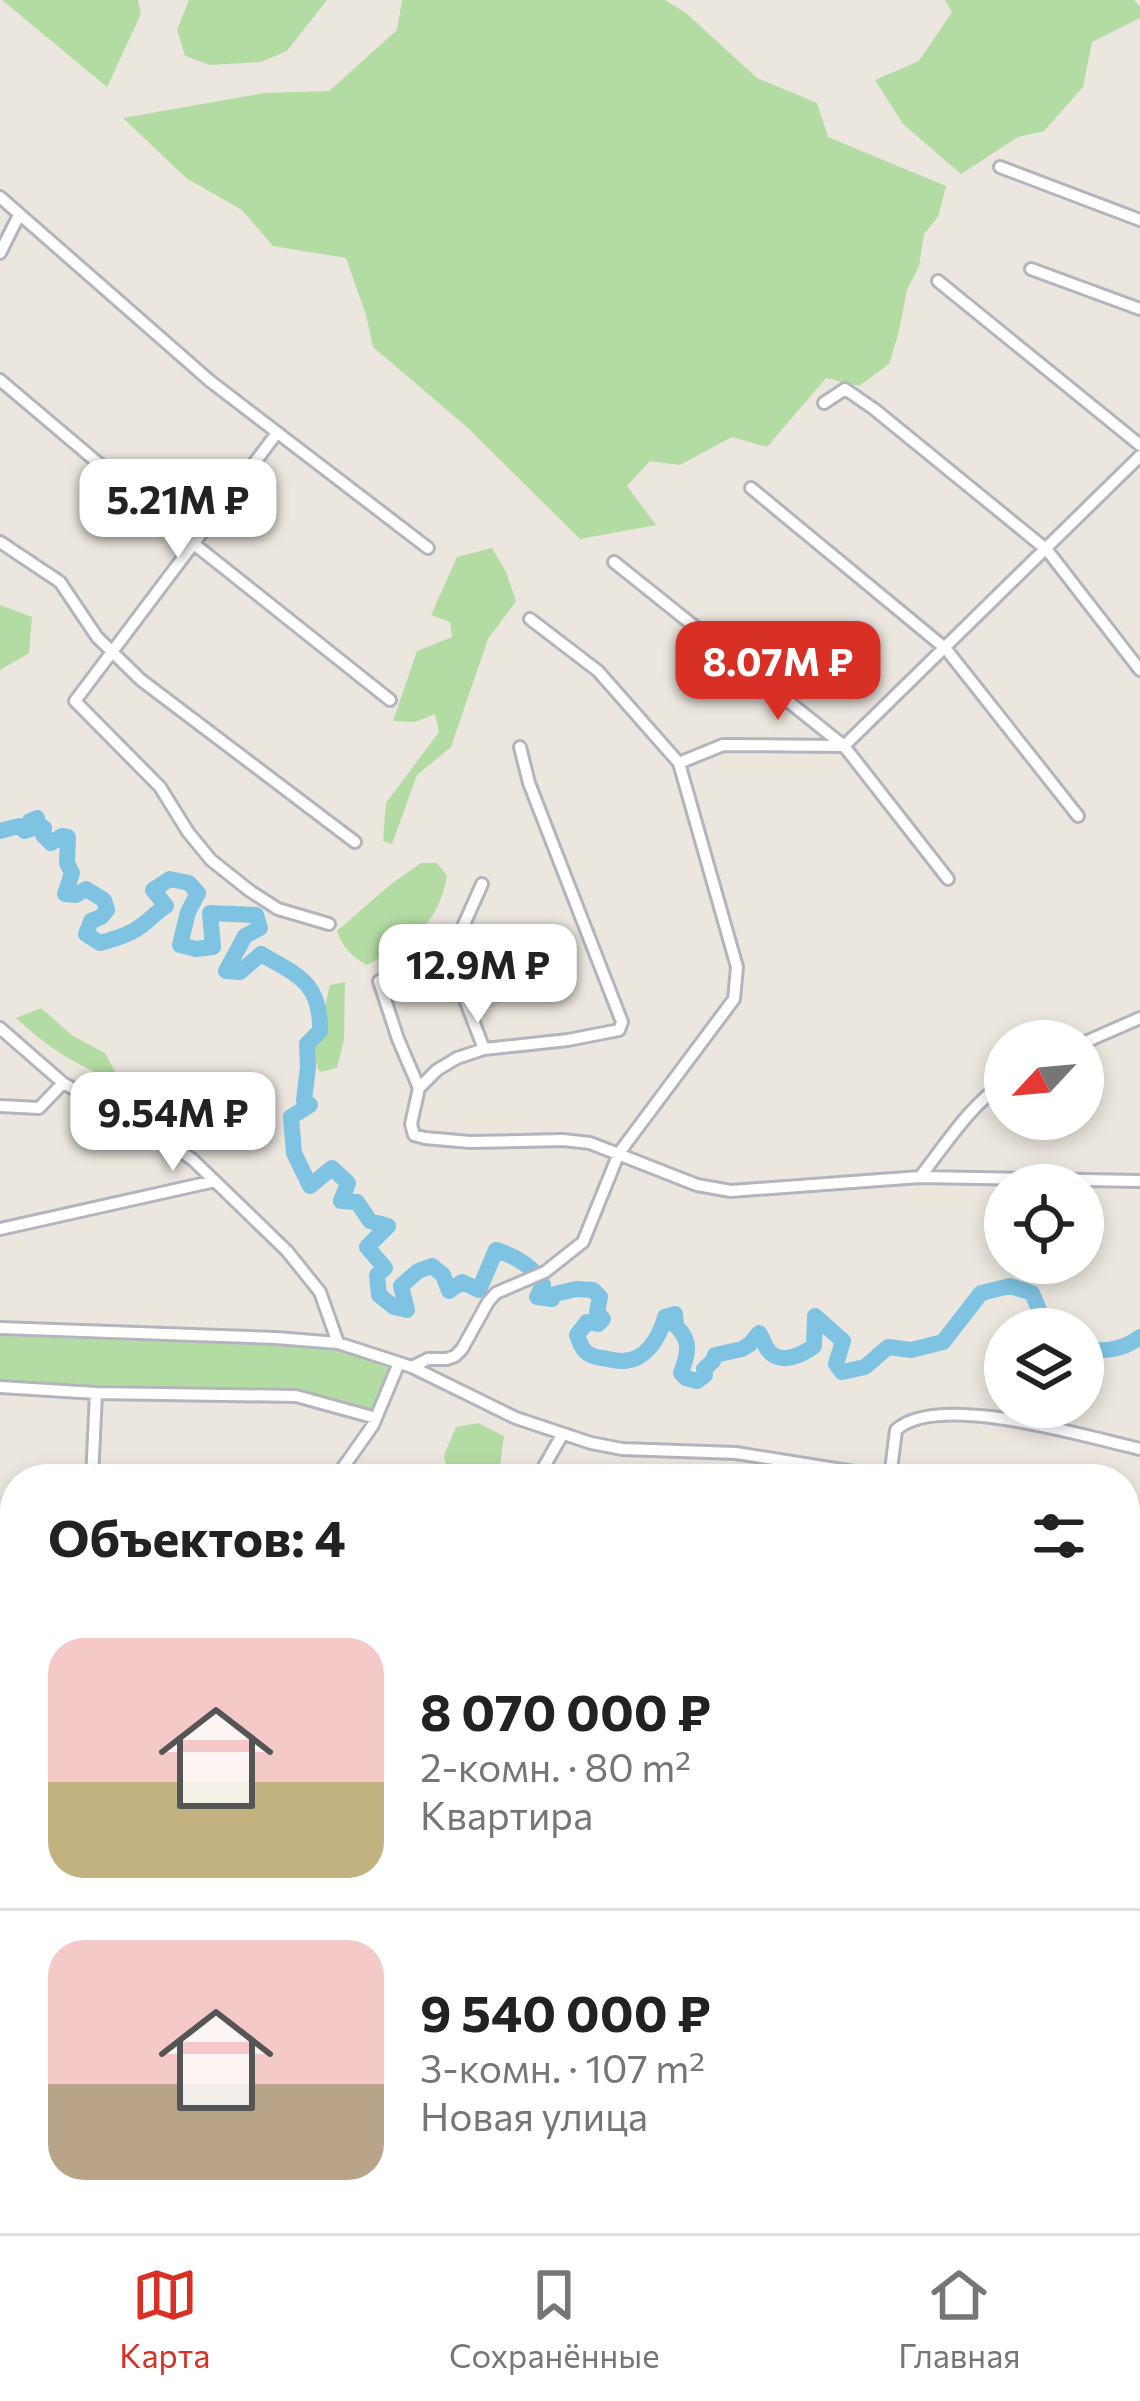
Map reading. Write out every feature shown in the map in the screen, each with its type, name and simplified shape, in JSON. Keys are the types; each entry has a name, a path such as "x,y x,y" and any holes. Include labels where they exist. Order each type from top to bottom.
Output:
{"street":[{"path":"1000,167 1140,220"},
{"path":"0,197 210,380 428,548"},
{"path":"0,254 19,214"},
{"path":"1031,269 1140,309"},
{"path":"938,281 1140,445"},
{"path":"0,380 194,544 390,700"},
{"path":"824,404 845,389 1047,550 1140,670"},
{"path":"277,433 75,700 160,787 211,860 278,908 329,924"},
{"path":"679,763 723,745 844,746 1140,456"},
{"path":"751,488 946,649 1078,816"},
{"path":"0,542 60,582 97,638 142,680 355,842"},
{"path":"614,562 844,746 948,879"},
{"path":"412,1367 428,1359 455,1356 496,1293 545,1272 583,1242 619,1153 734,999 736,967 679,763 598,671 530,619"},
{"path":"520,747 529,783 622,1022 620,1030 484,1049 457,1058 419,1088 413,1135 470,1142 590,1143 697,1185 731,1191 920,1177 1140,1180"},
{"path":"482,884 448,958 484,1049"},
{"path":"379,981 419,1088"},
{"path":"1104,1034 1140,1018"},
{"path":"0,1028 63,1083 193,1160 287,1251 320,1292 338,1343"},
{"path":"0,1106 39,1108 63,1083"},
{"path":"920,1177 984,1099"},
{"path":"0,1229 215,1181"},
{"path":"0,1328 338,1343 412,1367 562,1435 622,1449 736,1453 802,1464"},
{"path":"345,1464 376,1418 399,1363"},
{"path":"0,1388 296,1396 376,1418"},
{"path":"93,1464 96,1393"},
{"path":"889,1464 901,1425 958,1415 1022,1420 1140,1449"},
{"path":"546,1464 562,1435"}],"green space":[{"path":"2,0 138,0 141,14 107,87"},
{"path":"189,0 327,0 287,51 261,62 210,65 185,56 177,30"},
{"path":"402,0 665,0 686,13 757,78 817,103 828,137 946,186 938,217 924,234 889,364 859,386 826,378 767,447 732,437 680,465 650,461 627,486 656,525 580,539 469,429 373,347 346,258 273,246 242,210 186,178 123,118 264,93 329,91 397,30"},
{"path":"945,0 1134,0 1140,18 1092,42 1083,87 1044,131 1018,137 961,174 903,124 875,80 919,61 952,12"},
{"path":"492,548 516,601 488,639 451,747 417,775 392,844 383,841 386,803 439,732 435,714 415,722 393,721 417,651 452,637 450,622 431,615 457,557"},
{"path":"0,605 32,617 29,653 0,670"},
{"path":"421,863 437,863 447,876 437,908 409,940 367,965 348,951 337,931"},
{"path":"345,982 344,1040 337,1068 320,1072 313,1056 330,985"},
{"path":"41,1008 73,1036 105,1053 122,1084 65,1056 16,1018"},
{"path":"0,1336 309,1347 344,1352 391,1369 374,1412 368,1413 251,1390 0,1382"},
{"path":"478,1423 504,1436 500,1464 446,1464 444,1455 456,1427"}],"waterway":[{"path":"0,831 19,826 31,829 30,821 37,818 51,843 68,837 67,863 72,873 65,894 86,889 104,900 107,910 91,921 86,934 100,943 132,932 166,906 153,890 170,879 189,883 198,893 180,945 213,947 210,913 256,915 260,928 245,936 226,971 240,972 261,954 296,975 311,991 320,1031 307,1044 304,1100 310,1105 291,1117 294,1153 310,1186 332,1168 348,1183 341,1201 357,1202 370,1221 388,1226 367,1247 385,1268 377,1275 379,1295 394,1307 407,1310 401,1286 432,1266 443,1275 449,1291 462,1282 479,1290 496,1250 535,1272 543,1285 537,1297 552,1299 576,1289 593,1290 600,1297 597,1312 603,1319 598,1324 587,1322 577,1335 592,1356 621,1361 638,1357 655,1340 665,1317 675,1314 676,1326 687,1343 681,1373 697,1381 715,1355 742,1349 759,1333 773,1355 803,1353 814,1346 815,1316 843,1341 836,1364 842,1372 865,1367 888,1347 911,1350 943,1342 981,1293 1010,1286 1032,1293 1038,1308"},
{"path":"1104,1350 1140,1337"}]}
